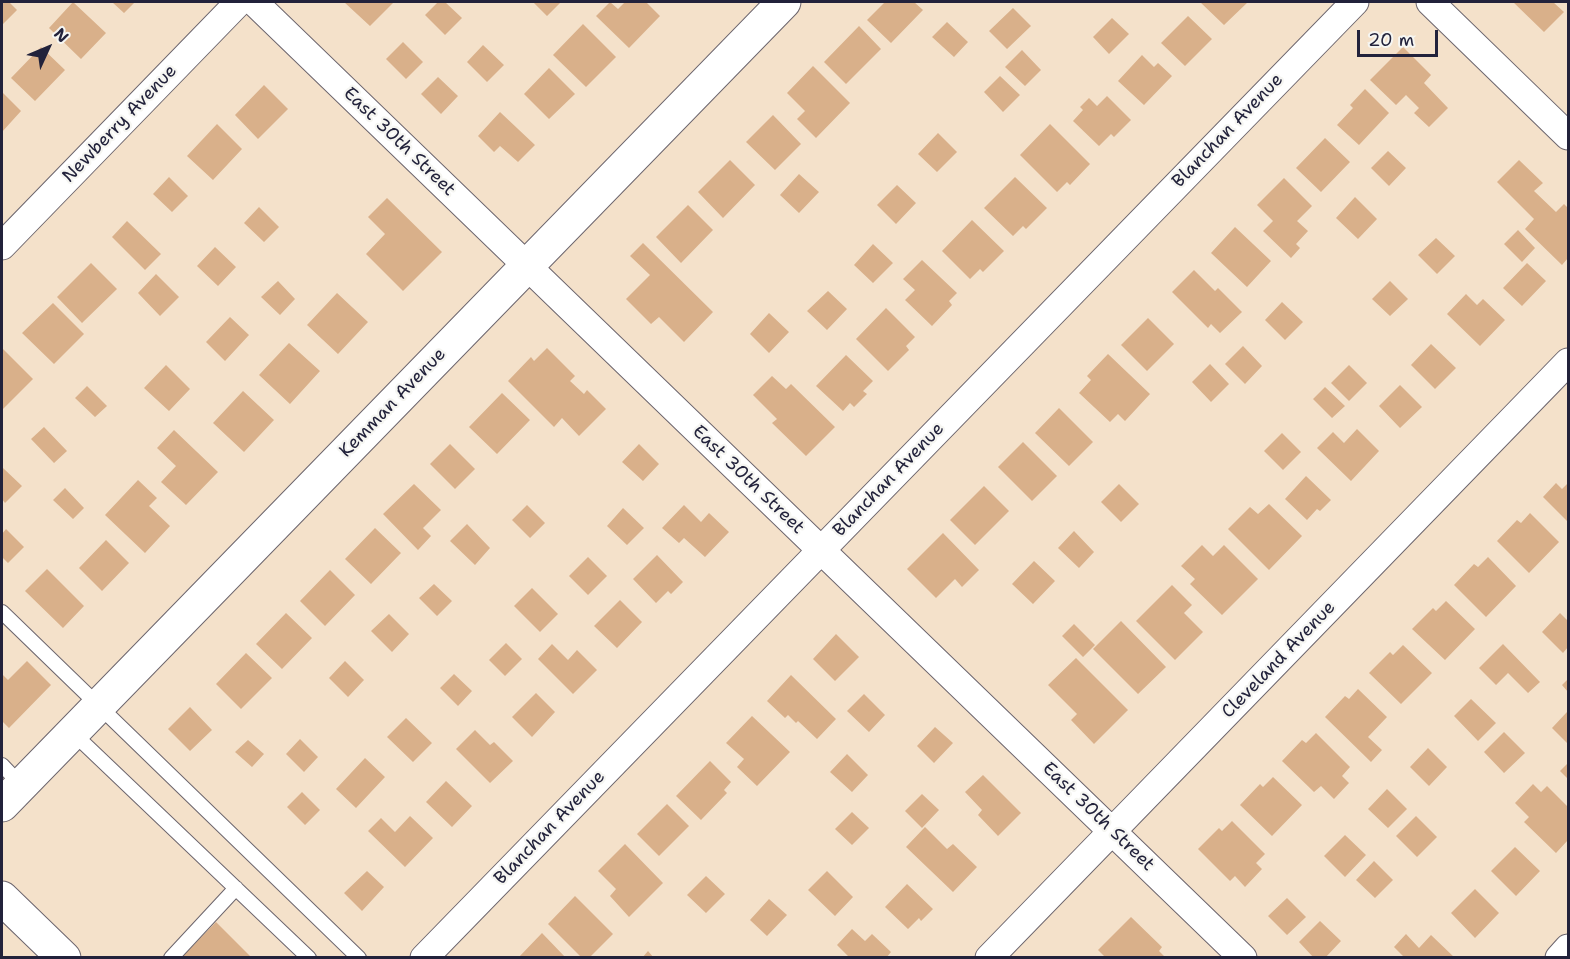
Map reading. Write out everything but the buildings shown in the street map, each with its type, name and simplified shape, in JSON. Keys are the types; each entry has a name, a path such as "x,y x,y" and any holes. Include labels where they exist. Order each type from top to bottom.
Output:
{"street":[{"name":"Newberry Avenue","path":"2,246 239,2"},
{"name":"East 30th Street","path":"254,2 1243,957"},
{"name":"Kemman Avenue","path":"8,785 72,732 98,706 784,2"},
{"name":"Blanchan Avenue","path":"424,957 1355,2"},
{"path":"1430,2 1569,136"},
{"name":"Cleveland Avenue","path":"989,957 1569,362"},
{"path":"2,898 64,957"},
{"path":"1559,957 1569,948"}],"lane":[{"path":"2,612 359,957"},
{"path":"72,732 309,957"},
{"path":"171,957 236,888"}]}
